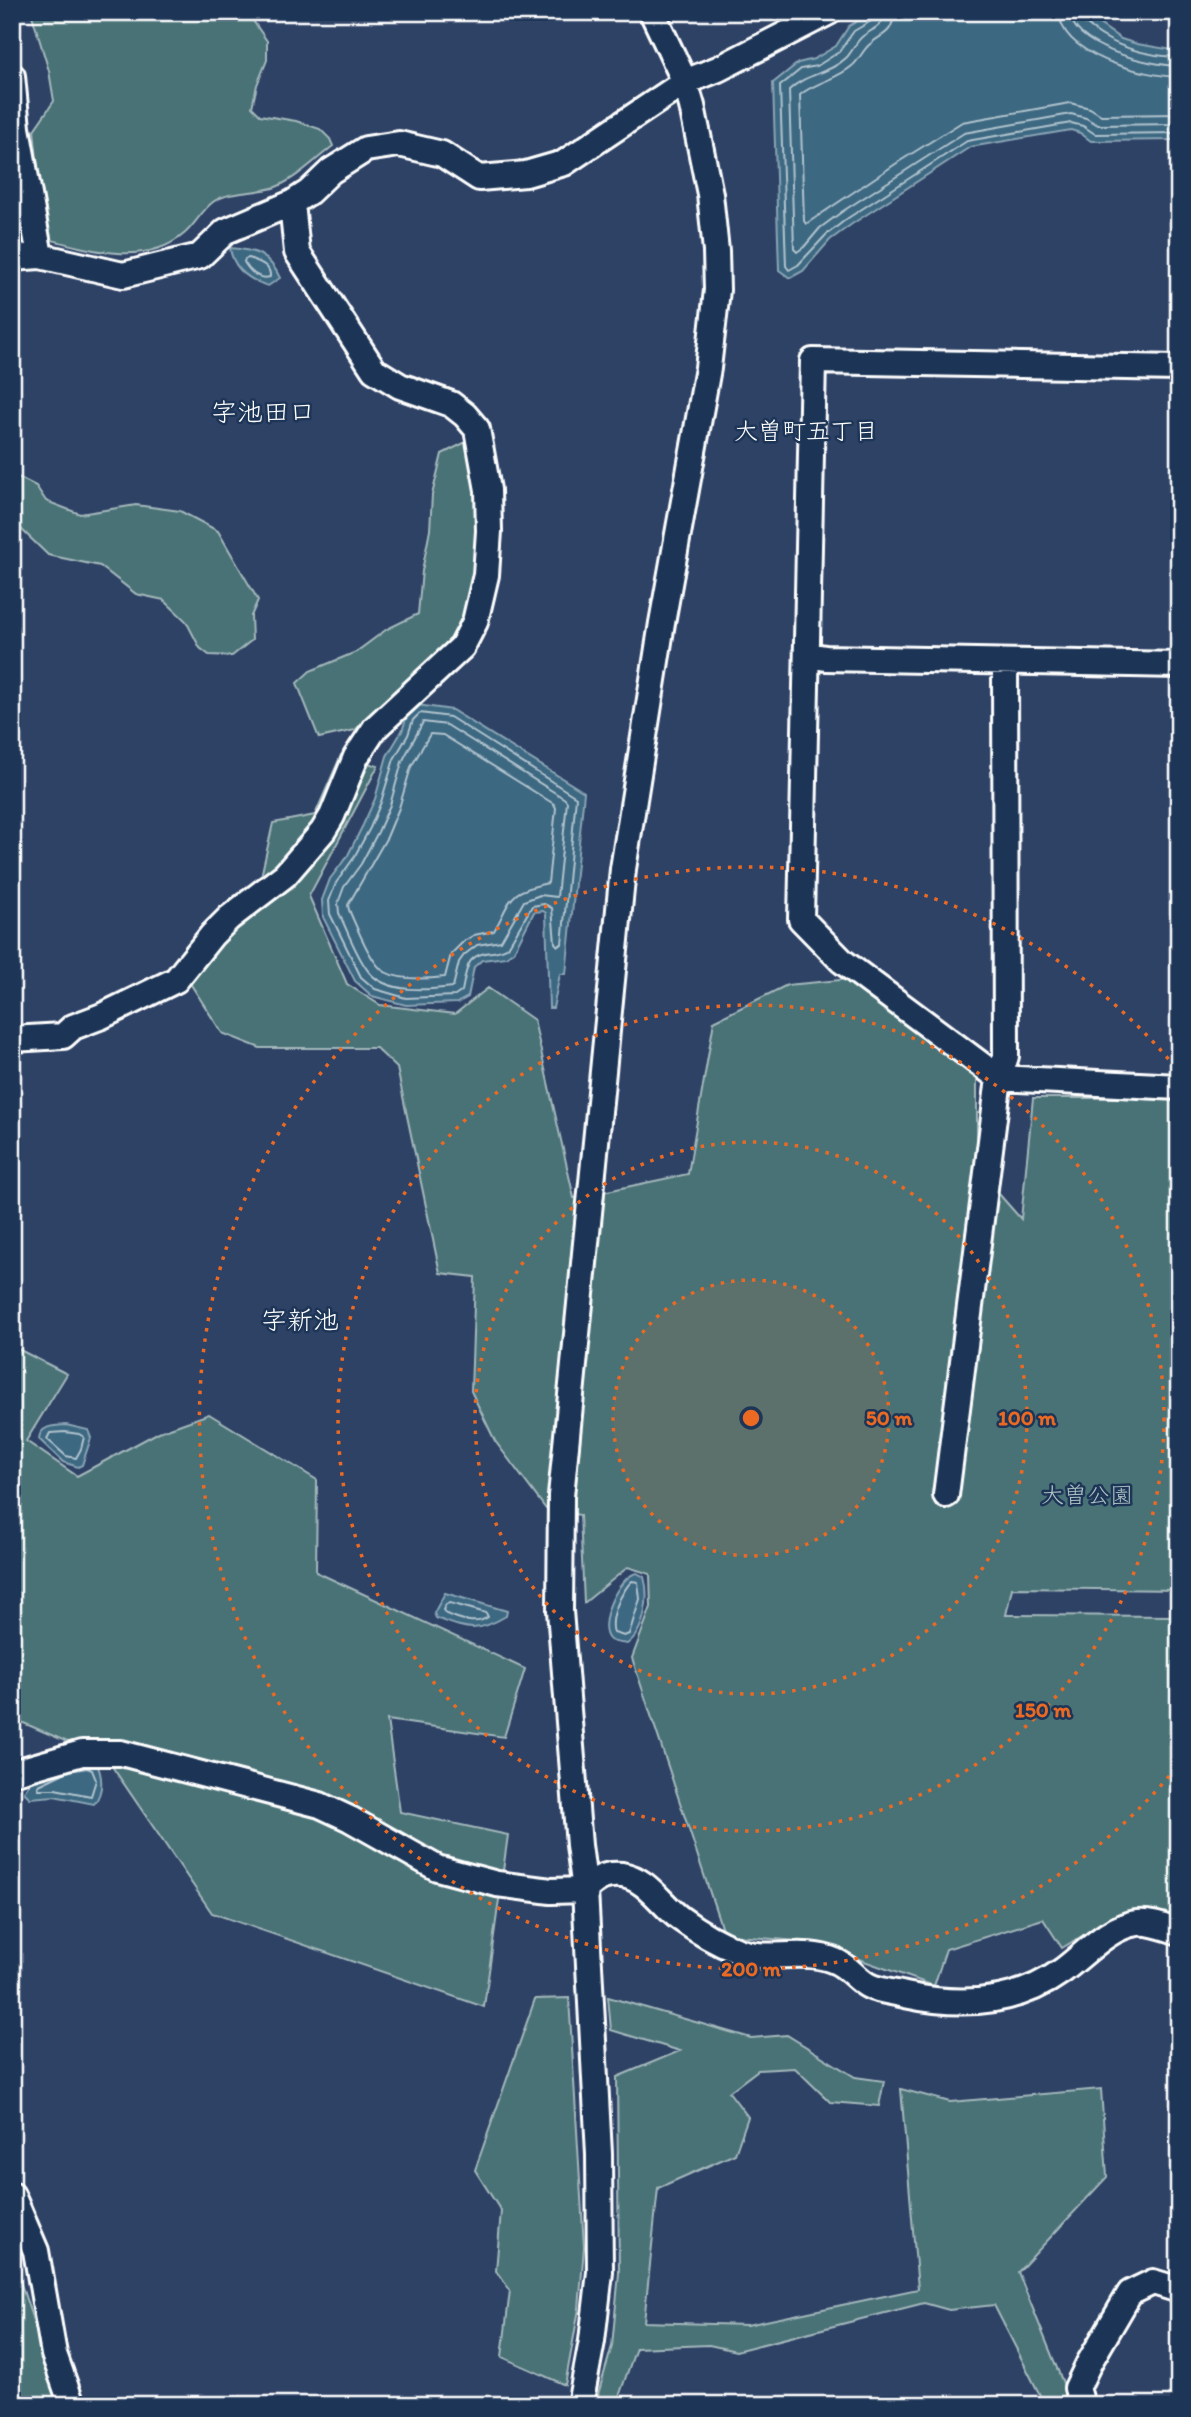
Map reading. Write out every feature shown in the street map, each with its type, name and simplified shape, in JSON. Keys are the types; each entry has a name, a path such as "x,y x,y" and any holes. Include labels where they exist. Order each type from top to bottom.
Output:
{"street":[{"path":"580,2405 592,2341 600,2261 599,2154 585,1890 560,1612 561,1496 623,869 662,623 708,368 717,290 710,194 692,106 685,82 652,12"},
{"path":"12,258 40,256 123,275 200,256 226,231 292,203 309,192 331,171 366,149 399,144 442,154 480,178 526,174 564,163 685,82 718,69 829,12"},
{"path":"12,76 17,128 40,256"},
{"path":"12,1039 63,1036 73,1027 176,980 229,918 285,875 318,838 332,816 356,757 374,728 462,647 475,622 486,575 489,531 488,490 477,429 466,415 451,404 400,386 373,370 298,252 292,203"},
{"path":"1179,368 813,361 801,919 842,961 999,1079 1179,1087"},
{"path":"807,655 826,658 1005,663 1179,665"},
{"path":"946,1495 999,1079 1006,1056 1005,663"},
{"path":"12,1773 82,1753 121,1753 320,1805 437,1868 496,1884 551,1891 585,1890 596,1879 609,1875 624,1875 643,1884 680,1918 737,1951 761,1955 798,1953 836,1961 869,1986 933,2001 986,2002 1034,1987 1060,1973 1119,1929 1138,1923 1158,1925 1179,1932"},
{"path":"12,2195 36,2251 54,2354 72,2405"},
{"path":"1082,2405 1077,2388 1130,2293 1153,2282 1179,2290"}],"green space":[{"path":"31,12 247,12 267,41 267,60 252,107 260,115 296,121 320,129 333,146 298,174 276,187 236,194 213,202 184,234 169,244 152,250 135,253 98,251 45,238 34,130 54,101 49,71"},
{"path":"470,440 475,485 476,554 467,612 450,643 355,730 319,738 297,683 310,671 356,652 387,629 418,614 422,571 430,530 432,495 442,454"},
{"path":"12,474 36,486 46,501 80,514 136,505 180,511 218,531 258,600 251,616 252,640 232,656 209,655 200,648 186,621 164,600 136,594 100,566 48,555 18,526 12,525"},
{"name":"大曽公園","path":"341,755 378,766 309,896 347,984 380,1005 455,1014 488,988 534,1020 574,1198 688,1174 714,1021 787,985 851,979 977,1076 977,1169 1021,1219 1033,1098 1179,1098 1179,1590 1012,1588 1006,1615 1179,1616 1179,1922 1163,1917 1110,1919 1062,1948 1043,1919 946,1949 934,1986 811,1942 724,1935 632,1658 651,1607 650,1574 628,1567 584,1603 580,1515 546,1509 495,1441 471,1391 475,1277 440,1273 397,1068 376,1048 260,1048 222,1033 188,980 220,938 254,908 273,823 315,815"},
{"path":"12,1346 67,1374 26,1441 77,1476 159,1432 209,1414 317,1480 316,1572 525,1669 504,1737 387,1720 400,1812 508,1835 484,2007 212,1913 107,1759 12,1718"},
{"path":"608,1997 751,2038 787,2035 855,2077 884,2081 879,2106 830,2102 795,2068 758,2070 729,2092 748,2117 735,2154 658,2188 644,2322 747,2325 918,2289 901,2089 950,2102 1101,2089 1107,2177 1018,2272 1072,2405 1045,2405 994,2305 949,2310 924,2303 736,2351 709,2345 636,2348 616,2405 595,2405 612,2346 619,2273 617,2077 680,2051 611,2030"},
{"path":"569,1998 584,2247 579,2309 565,2385 502,2357 510,2290 496,2271 501,2211 475,2170 535,1999"},
{"path":"12,2257 61,2405 12,2405"}],"water":[{"path":"873,12 1082,12 1121,39 1179,51 1179,140 1091,141 1071,130 970,147 830,240 803,271 790,278 779,270 773,83 798,63 814,59 836,46 849,26"},
{"path":"230,248 247,250 266,258 280,278 268,286 248,277 238,268"},
{"path":"417,705 452,710 584,792 566,974 560,974 553,1008 549,1008 546,913 543,911 534,912 514,951 506,957 482,960 474,967 468,997 457,1003 406,1005 372,996 355,981 323,917 322,900 330,879 348,855 363,825 375,799 387,756 402,731 407,716"},
{"path":"66,1425 88,1430 91,1438 82,1465 78,1467 63,1462 39,1439 45,1429"},
{"path":"637,1573 644,1577 646,1585 642,1622 627,1644 614,1642 606,1634 607,1614 616,1592 630,1576"},
{"path":"445,1593 507,1611 506,1616 496,1622 471,1628 436,1618 434,1613"},
{"path":"68,1764 97,1764 102,1784 94,1804 54,1796 30,1798 24,1792 32,1780"}],"district":[{"name":"字池田口","path":"263,412"},
{"name":"大曽町五丁目","path":"806,430"},
{"name":"字新池","path":"300,1320"}]}
